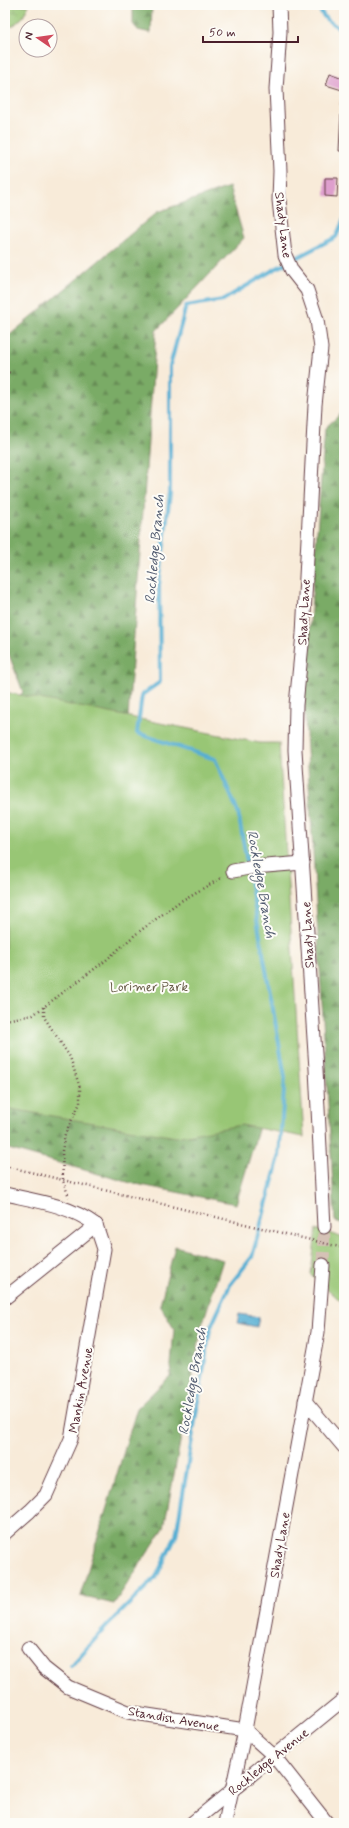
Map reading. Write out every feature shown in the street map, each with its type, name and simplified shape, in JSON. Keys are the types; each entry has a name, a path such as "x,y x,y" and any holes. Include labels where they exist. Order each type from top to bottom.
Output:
{"street":[{"name":"Shady Lane","path":"279,5 280,32 276,89 280,171 279,200 285,255 292,271 307,290 317,320 321,348 316,405 303,634 296,705 295,750 324,1227"},
{"path":"233,871 254,867 303,863"},
{"path":"5,1194 56,1204 83,1216 96,1225 5,1298"},
{"name":"Mankin Avenue","path":"5,1533 46,1495 71,1439 104,1250 96,1225"},
{"name":"Shady Lane","path":"225,1823 245,1730 306,1401 318,1332 323,1265"},
{"path":"306,1401 344,1448"},
{"name":"Standish Avenue","path":"28,1648 44,1668 68,1687 128,1712 245,1730"},
{"name":"Rockledge Avenue","path":"192,1823 344,1699"},
{"path":"245,1730 274,1756 327,1823"}],"path":[{"path":"5,370 10,373"},
{"path":"5,718 5,725"},
{"path":"5,1020 33,1015 105,961 136,934 179,902 233,871"},
{"path":"44,1007 44,1017 70,1057 80,1088 80,1103 65,1134 62,1151 63,1181 69,1196 68,1210"},
{"path":"5,1166 344,1248"}],"green space":[{"path":"5,5 29,5 23,17 18,18 18,22 12,27 5,20"},
{"path":"133,5 152,5 151,33 138,30 133,24"},
{"path":"229,187 244,238 156,331 126,746 269,1093 236,1204 131,1183 5,1148 5,711 23,692 5,644 5,339 157,212"},
{"path":"344,411 344,1224 335,1221 304,700 325,428"},
{"name":"Lorimer Park","path":"5,692 260,743 279,743 304,1137 241,1125 176,1137 5,1108"},
{"path":"316,1229 344,1238 344,1304 311,1274"},
{"path":"175,1246 223,1260 202,1325 164,1528 114,1604 80,1596 137,1408 170,1376 174,1329 160,1305"}],"water":[{"path":"239,1314 259,1317 257,1327 237,1323"}],"building":[{"path":"330,73 344,78 344,151 339,151 342,90 326,85"},
{"path":"325,178 338,178 337,197 325,196"}],"waterway":[{"name":"Rockledge Branch","path":"316,5 326,19 344,32"},
{"name":"Rockledge Branch","path":"71,1666 106,1627 156,1577 176,1536 210,1329 230,1285 252,1257 279,1157 285,1077 238,812 215,759 137,733 142,695 160,682 159,585 170,493 170,366 186,306 223,300 273,270 336,237 344,219"}],"tunnel":[{"path":"323,1265 324,1227"}]}
